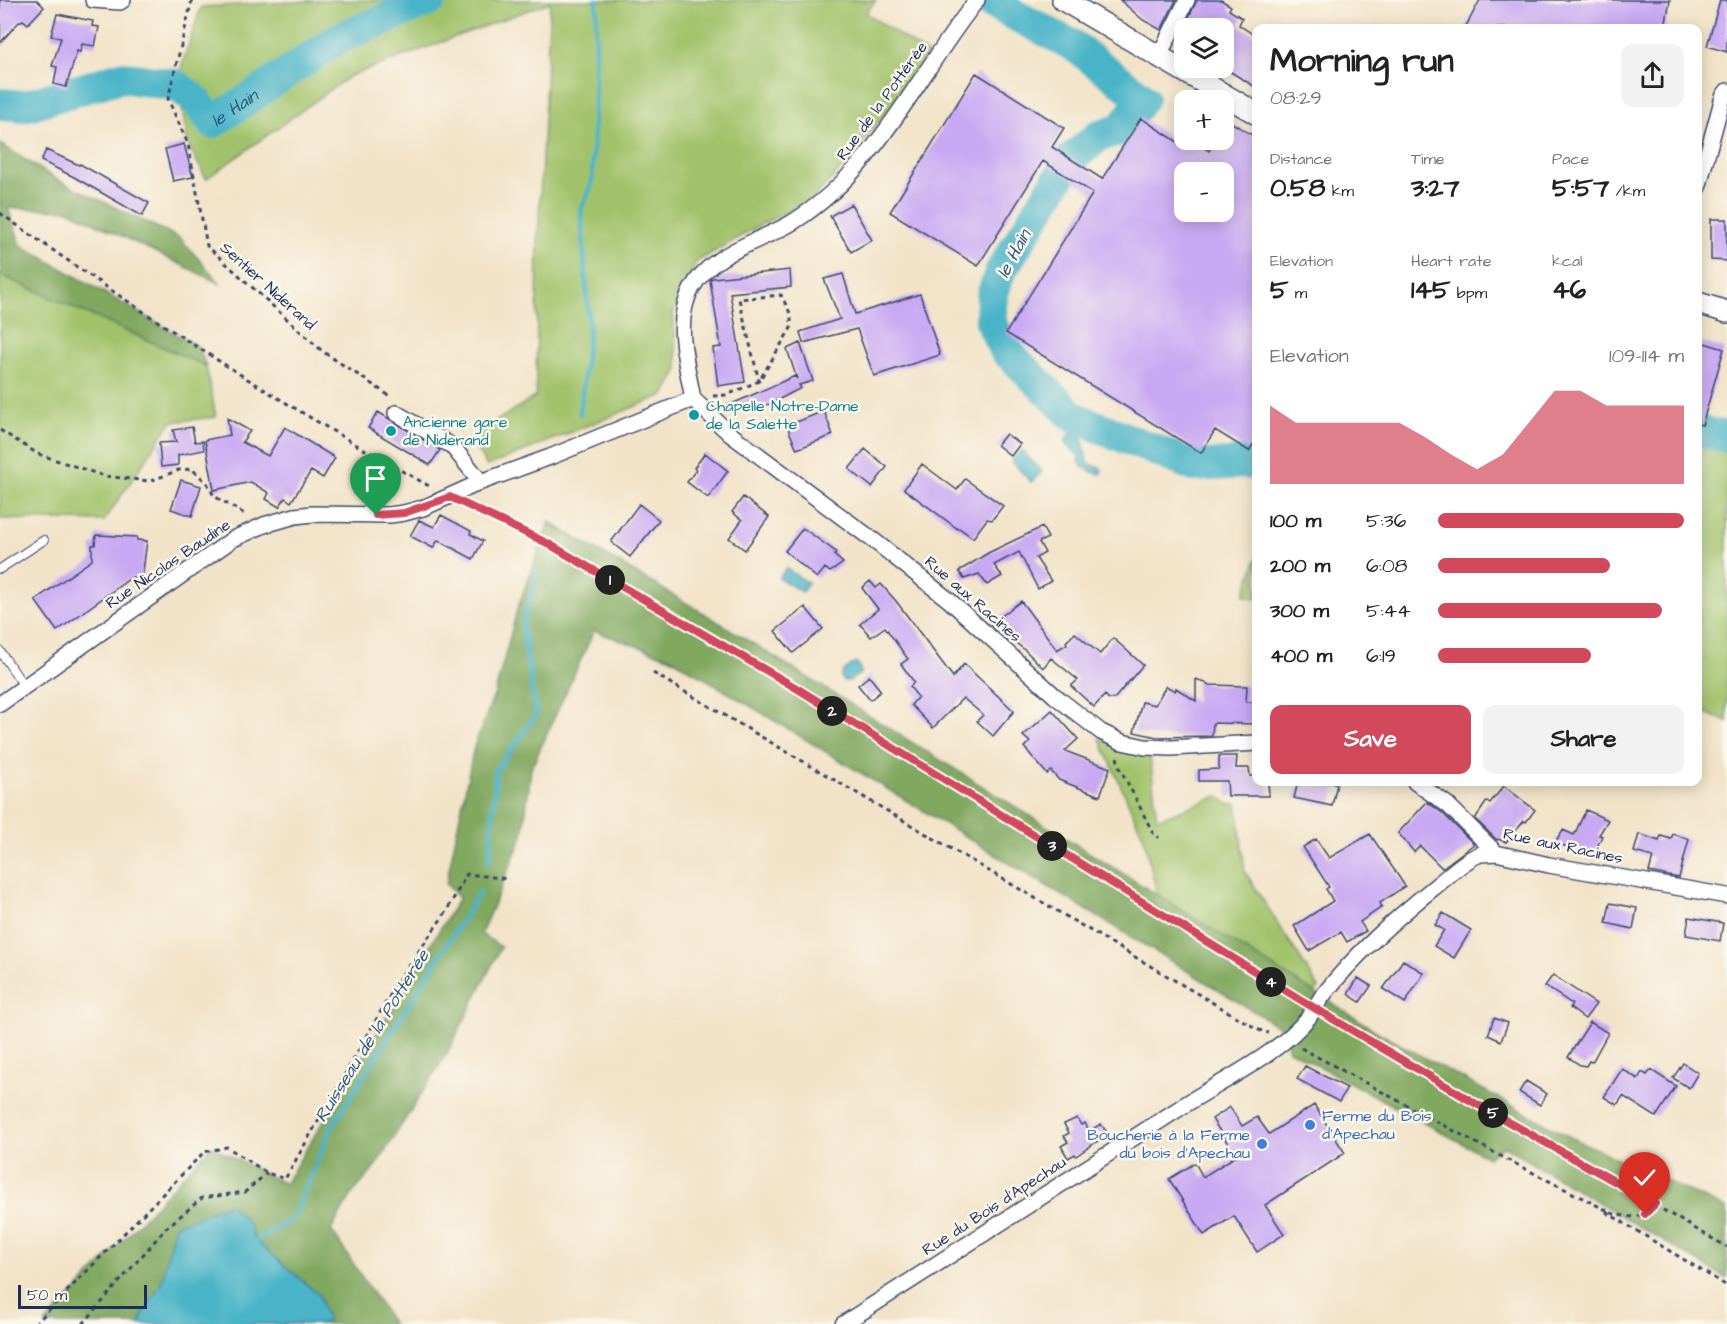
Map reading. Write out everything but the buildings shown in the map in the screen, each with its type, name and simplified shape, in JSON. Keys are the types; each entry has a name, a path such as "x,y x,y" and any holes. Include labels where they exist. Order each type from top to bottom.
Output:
{"main road":[{"path":"1064,0 1252,111"},
{"path":"1702,304 1727,312"}],"street":[{"path":"93,0 120,2 123,0"},
{"path":"1159,56 1187,0"},
{"name":"Rue de la Pottérée","path":"693,399 685,355 683,320 687,299 697,280 712,263 792,222 824,200 845,181 876,143 974,3"},
{"path":"1702,173 1723,97 1727,91"},
{"name":"Rue Nicolas Baudine","path":"0,704 232,539 264,525 295,516 404,513 450,497 481,482 550,457 693,399"},
{"name":"Rue aux Racines","path":"693,399 730,434 877,543 950,601 1055,696 1088,723 1112,738 1145,747 1171,748 1252,743"},
{"path":"396,413 452,446 481,482"},
{"name":"Rue aux Racines","path":"1421,786 1448,805 1496,853 1549,866 1727,896"},
{"name":"Rue du Bois d'Apechau","path":"843,1324 1289,1039 1316,1008 1337,977 1416,902 1460,866 1479,854 1496,853"}],"lane":[{"path":"0,570 44,540"},
{"path":"0,651 24,686"}],"path":[{"name":"Sentier Niderand","path":"192,0 168,99 188,144 207,246 322,351 392,399 396,413"},
{"path":"0,213 213,358 391,464 450,497 547,543 798,689 1316,1008 1473,1102 1727,1247"},
{"path":"693,399 727,395 759,381 791,328 791,315 781,295 739,299 759,381"},
{"path":"0,430 38,454 104,476 150,481 179,470 192,469 207,483 214,496 264,525"},
{"path":"653,673 1259,1030 1289,1039 1308,1052 1614,1214 1633,1218 1645,1214 1655,1204"},
{"path":"1112,738 1119,766 1153,833 1159,838"},
{"path":"34,1324 204,1152 227,1147 267,1173 285,1179 400,978 446,912 467,874 509,879"},
{"path":"83,1324 166,1228 202,1198 245,1192 267,1173"},
{"path":"1589,1202 1727,1286"}],"green space":[{"path":"325,0 876,0 866,13 929,55 850,160 811,200 762,224 696,262 673,313 678,370 664,395 487,466 469,438 536,396 538,238 550,2 350,76 206,179 188,144 177,80 201,7"},
{"path":"0,144 56,179 180,238 221,284 68,210 8,208 21,245 199,347 206,366 0,275"},
{"path":"0,275 206,366 216,417 171,422 104,521 0,519"},
{"path":"1702,423 1727,432 1727,722 1702,712"},
{"path":"549,522 715,620 1381,1034 1568,1136 1727,1209 1727,1279 1504,1146 1488,1157 1289,1050 1283,1029 671,658 594,631 531,769 523,835 481,934 501,947 448,1052 373,1170 352,1194 331,1230 393,1324 45,1324 211,1146 285,1184 459,898 446,884 474,747 495,693 517,610"},
{"path":"1252,572 1252,597 1244,595"},
{"path":"1100,739 1150,755 1157,819 1218,796 1228,804 1237,804 1245,872 1319,988 1310,998 1160,907 1144,838"}],"water":[{"path":"1074,434 1083,442 1088,463 1102,469 1101,474 1081,466 1078,455 1066,444 1069,435"},
{"path":"1022,450 1042,472 1031,482 1011,461"},
{"path":"786,568 808,583 802,592 779,578"},
{"path":"855,663 859,665 861,673 849,681 843,681 841,677 843,671"},
{"path":"229,1204 247,1221 255,1240 319,1295 328,1321 319,1324 140,1324 142,1316 161,1283 175,1225"}],"waterway":[{"name":"le Hain","path":"0,104 25,106 121,77 176,85 197,101 212,123 339,38 431,0"},
{"name":"Ruisseau de la Potterée","path":"580,414 589,327 581,210 592,183 597,0"},
{"name":"le Hain","path":"986,0 1074,46 1143,98 1120,130 1100,135 1070,160 1000,272 992,296 991,322 1005,350 1074,417 1194,466 1252,464"},
{"name":"le Hain","path":"1702,432 1727,437"},
{"name":"Ruisseau de la Potterée","path":"489,863 496,770 536,715 522,625 538,572"},
{"name":"Ruisseau de la Potterée","path":"251,1244 293,1218 332,1126 480,892"}],"place":[{"name":"Chapelle Notre-Dame de la Salette","path":"694,415"},
{"name":"Ancienne gare de Niderand","path":"391,431"},
{"name":"Ferme du Bois d'Apechau","path":"1310,1125"},
{"name":"Boucherie à la Ferme du bois d'Apechau","path":"1262,1144"}],"route":[{"path":"376,515 404,513 450,497 547,543 798,689 1301,1000 1473,1102 1655,1204 1645,1214"}]}
